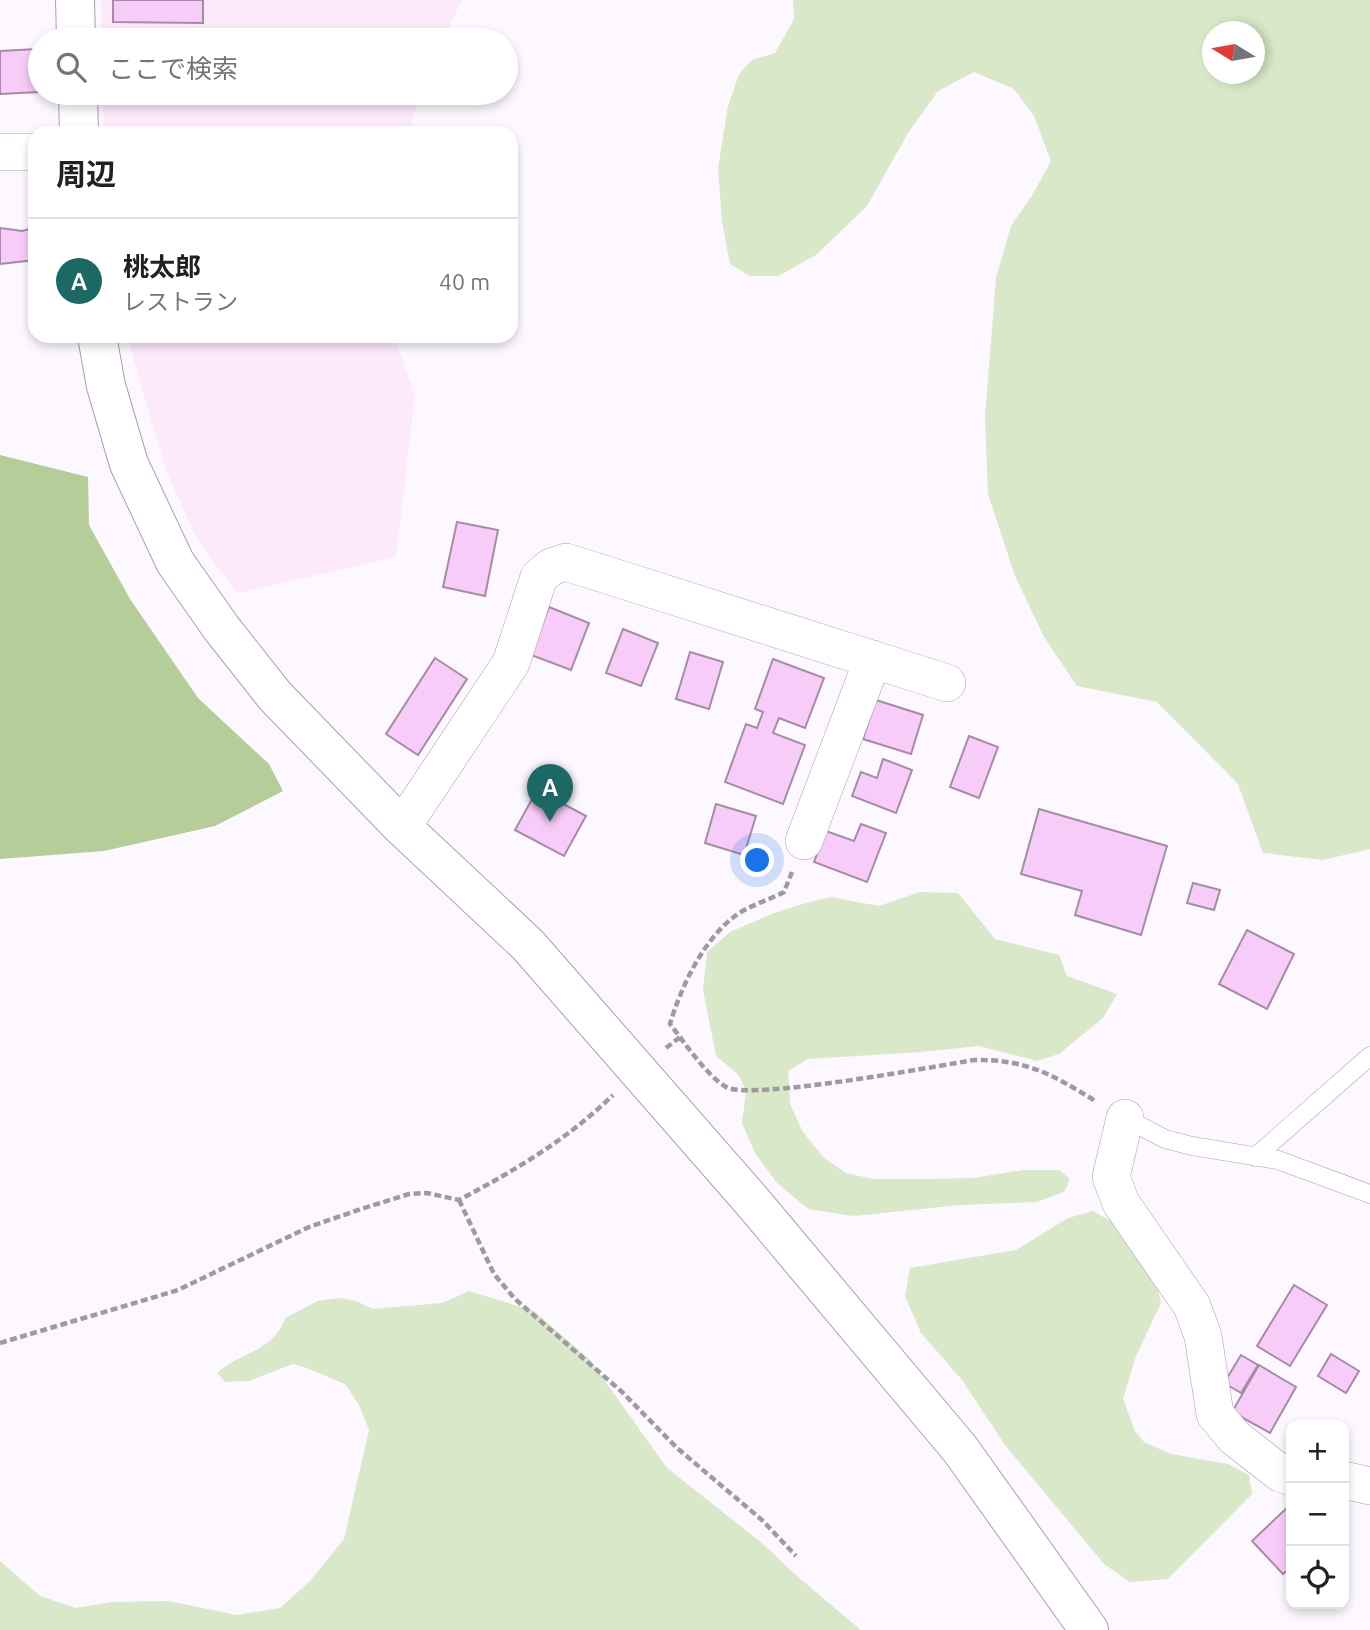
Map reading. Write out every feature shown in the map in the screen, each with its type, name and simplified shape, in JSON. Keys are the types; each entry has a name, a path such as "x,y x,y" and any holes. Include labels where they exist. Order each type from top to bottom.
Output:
{"street":[{"path":"75,0 76,28"},
{"path":"78,105 79,126"},
{"path":"0,152 28,152"},
{"path":"98,343 106,386 129,464 175,562 222,629 275,696 402,827 528,945 751,1200 960,1449 1089,1630"},
{"path":"402,827 511,663 539,577 551,567 566,562 947,683"},
{"path":"804,841 873,659"},
{"path":"1125,1118 1111,1177 1121,1203 1192,1306 1203,1336 1209,1364 1214,1414 1234,1437 1280,1473 1286,1475"},
{"path":"1349,1481 1370,1486"}],"lane":[{"path":"1255,1157 1370,1056"},
{"path":"1125,1118 1165,1139 1278,1160 1370,1194"}],"path":[{"path":"804,841 784,892 736,915 714,936 680,990 670,1024 716,1079 729,1089 765,1090 974,1060 1017,1062 1053,1075 1125,1118"},
{"path":"660,1054 680,1037"},
{"path":"0,1343 178,1290 309,1227 409,1194 427,1193 459,1200 522,1167 591,1117 621,1087"},
{"path":"459,1200 494,1274 515,1299 621,1391 677,1448 762,1520 796,1556"}],"shaded area":[{"path":"101,0 462,0 449,28 102,28"},
{"path":"103,105 416,105 412,126 104,126"},
{"path":"129,343 396,343 415,396 396,557 237,593 197,539 166,471"}],"green space":[{"path":"793,0 1370,0 1370,849 1323,860 1263,853 1238,784 1157,702 1077,686 1044,637 1015,576 988,494 985,417 996,278 1011,226 1051,161 1034,116 1014,89 974,72 938,91 908,133 867,206 816,255 778,276 750,276 730,264 722,222 718,168 728,106 739,74 752,60 775,53 794,19"},
{"path":"0,455 88,477 89,525 130,599 198,698 269,764 283,791 215,826 104,851 0,859"},
{"path":"920,892 958,893 995,939 1059,955 1067,976 1117,994 1103,1018 1059,1054 1037,1061 979,1046 808,1059 788,1071 790,1104 803,1132 824,1158 846,1173 873,1179 974,1178 1023,1170 1059,1170 1070,1179 1064,1192 1037,1202 961,1205 853,1216 808,1209 777,1183 755,1153 742,1123 746,1092 739,1075 716,1056 703,990 707,952 730,932 806,903 830,897 879,906"},
{"path":"1093,1211 1128,1231 1154,1271 1161,1303 1136,1356 1123,1399 1135,1431 1144,1442 1171,1454 1228,1464 1249,1475 1252,1494 1168,1579 1130,1582 1104,1564 1005,1445 962,1380 921,1333 905,1296 910,1268 1016,1250 1068,1218"},
{"path":"469,1291 534,1311 590,1360 667,1468 762,1543 861,1630 0,1630 0,1561 40,1596 76,1608 113,1602 169,1601 236,1615 280,1608 310,1581 344,1539 369,1430 359,1405 345,1384 309,1369 293,1364 249,1381 225,1382 217,1373 265,1345 280,1329 285,1318 318,1301 339,1298 356,1301 373,1309 442,1303"}],"building":[{"path":"113,0 203,0 203,23 113,22"},
{"path":"28,49 28,93 0,94 0,51"},
{"path":"0,228 28,229 28,261 0,264"},
{"path":"457,522 498,530 485,596 443,587"},
{"path":"549,607 589,623 571,670 531,655"},
{"path":"623,629 658,643 641,686 606,673"},
{"path":"690,652 723,662 709,709 676,699"},
{"path":"435,658 467,679 418,755 386,734"},
{"path":"773,659 824,678 805,728 779,718 773,733 805,745 783,804 725,782 746,724 757,728 763,712 755,709"},
{"path":"876,700 923,715 911,754 863,739"},
{"path":"969,736 998,747 979,798 950,787"},
{"path":"883,759 912,770 896,813 852,796 861,772 877,778"},
{"path":"537,790 586,816 564,856 515,830"},
{"path":"716,804 756,816 744,855 705,843"},
{"path":"1039,809 1167,846 1141,935 1075,915 1082,891 1021,874"},
{"path":"861,824 886,833 867,882 814,862 826,831 854,841"},
{"path":"1193,883 1220,890 1214,910 1187,903"},
{"path":"1247,930 1294,954 1267,1009 1219,984"},
{"path":"1294,1285 1327,1305 1290,1366 1257,1346"},
{"path":"1331,1354 1359,1371 1346,1393 1318,1376"},
{"path":"1241,1355 1258,1365 1241,1393 1224,1383"},
{"path":"1259,1365 1296,1387 1270,1433 1232,1412"},
{"path":"1286,1509 1286,1571 1283,1574 1252,1541"}],"place":[{"name":"桃太郎","path":"550,822"}]}
